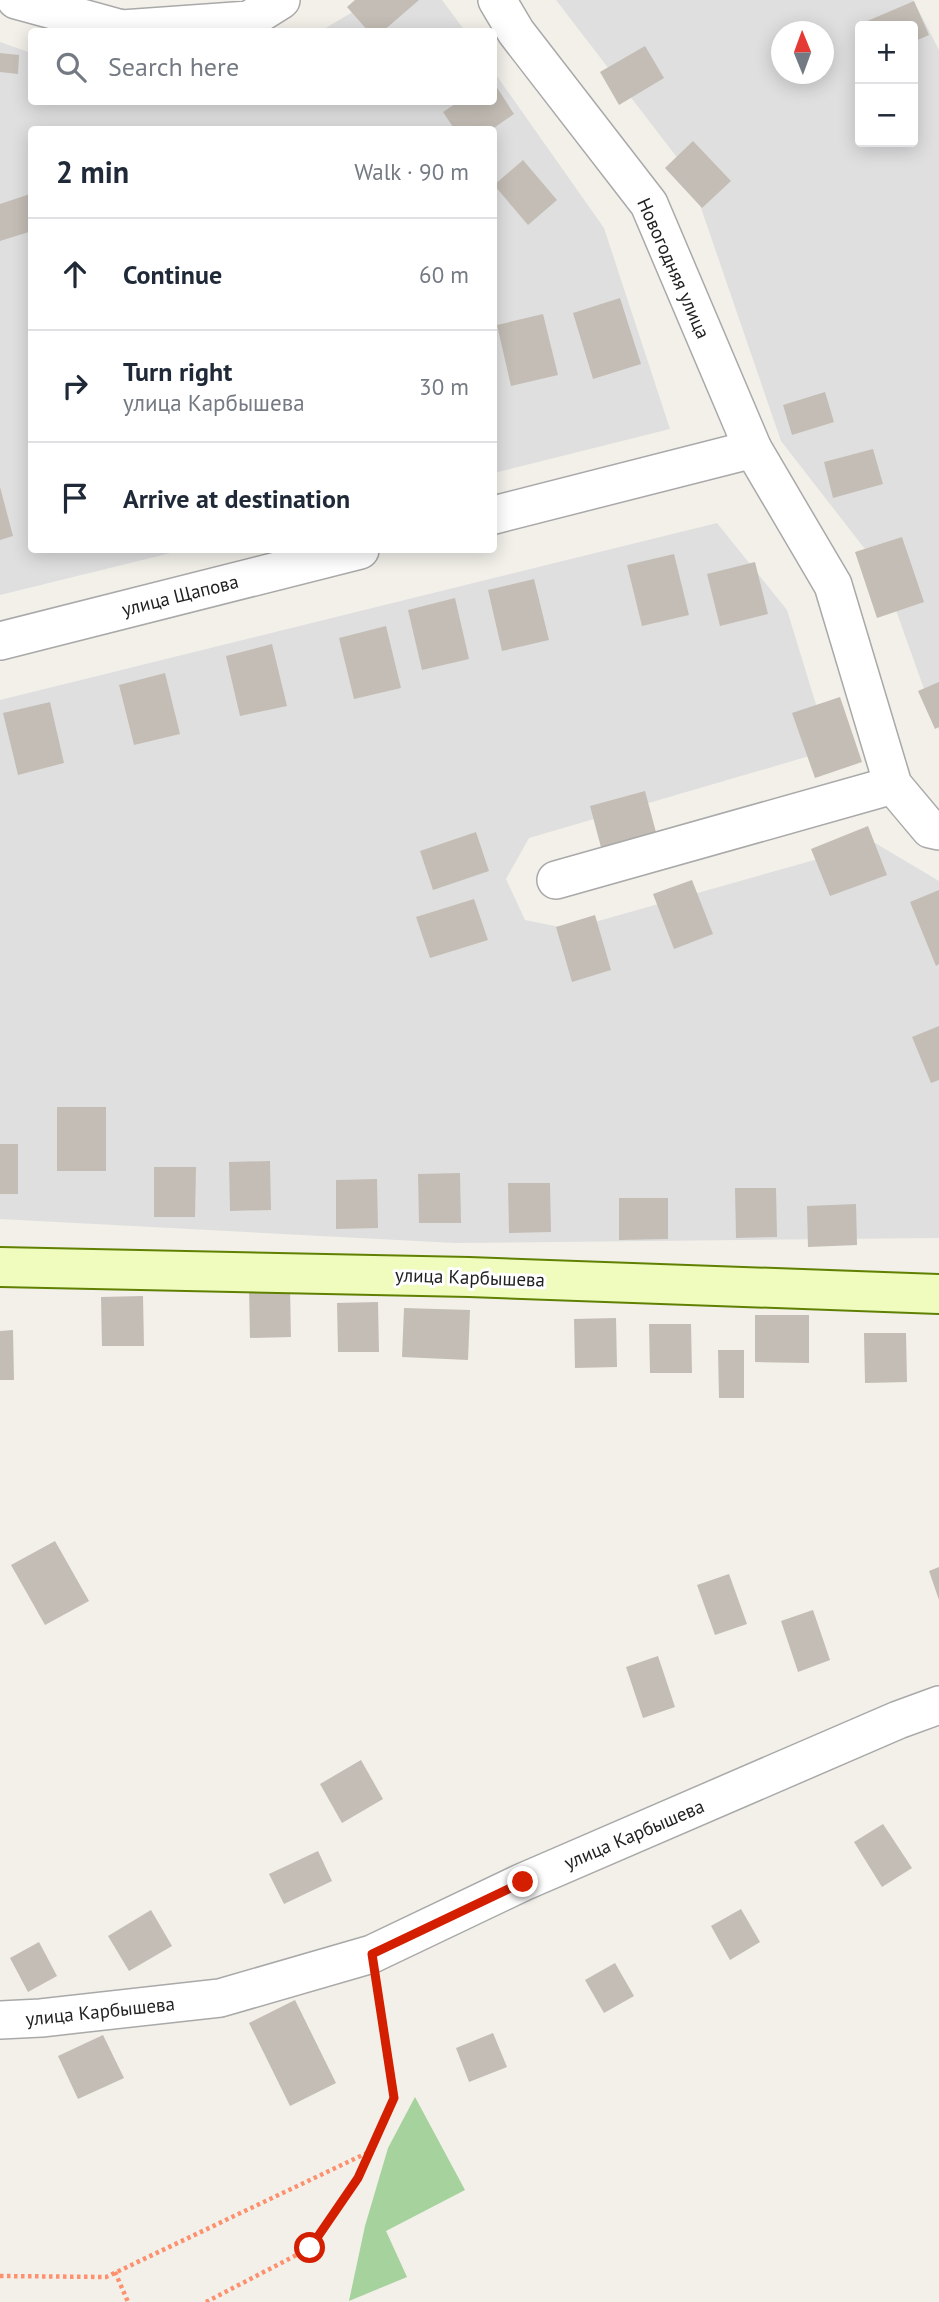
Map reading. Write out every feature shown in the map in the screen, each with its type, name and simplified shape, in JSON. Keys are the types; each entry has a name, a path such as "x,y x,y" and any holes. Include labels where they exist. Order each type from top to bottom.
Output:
{"main road":[{"name":"улица Карбышева","path":"0,1267 469,1277 939,1294"}],"street":[{"path":"16,0 118,28"},
{"path":"136,28 249,20 281,0"},
{"name":"Новогодняя улица","path":"497,0 516,32 649,204 754,449 833,585 893,785"},
{"path":"497,514 754,449"},
{"name":"улица Щапова","path":"0,641 348,553"},
{"path":"556,880 893,785 930,829 939,831"},
{"name":"улица Карбышева","path":"0,2020 220,1998 372,1954 523,1882 898,1720 939,1705"}],"path":[{"path":"206,2302 310,2248 358,2178 394,2098 372,1954"},
{"path":"0,2276 106,2277 370,2152"},
{"path":"116,2272 128,2302"}],"shaded area":[{"path":"373,0 442,0 463,28 326,28"},
{"path":"556,0 913,0 939,50 939,731 882,571 781,441 689,173"},
{"path":"0,42 28,52 28,105 497,105 497,76 604,228 670,429 497,472 497,126 28,126 28,553 171,553 0,595"},
{"path":"717,523 787,610 830,750 529,838 506,879 525,920 570,929 875,843 939,881 939,1238 455,1243 0,1219 0,700"}],"green space":[{"path":"415,2097 465,2190 386,2231 407,2277 349,2301 365,2226 388,2148"}],"building":[{"path":"355,0 419,0 387,28 365,28 347,7"},
{"path":"914,1 929,35 918,40 918,21 867,21"},
{"path":"645,46 664,78 619,105 600,72"},
{"path":"0,53 19,55 18,74 0,72"},
{"path":"497,88 514,114 497,126 452,126 443,112 454,105 497,105"},
{"path":"693,141 731,181 702,208 665,168"},
{"path":"523,160 557,200 528,225 497,189 497,182"},
{"path":"28,195 28,232 0,241 0,204"},
{"path":"620,298 641,364 593,379 573,313"},
{"path":"543,314 558,375 511,386 497,325"},
{"path":"825,392 834,422 792,435 783,405"},
{"path":"873,449 883,484 833,498 824,462"},
{"path":"0,487 13,536 0,540"},
{"path":"902,537 924,602 877,618 855,552"},
{"path":"674,554 689,615 642,626 627,565"},
{"path":"755,562 768,614 720,626 707,574"},
{"path":"534,579 549,640 502,651 488,590"},
{"path":"455,598 469,659 422,670 408,610"},
{"path":"386,626 401,688 354,699 339,638"},
{"path":"272,644 287,706 240,716 226,656"},
{"path":"165,673 180,734 134,745 119,685"},
{"path":"939,682 939,727 935,729 918,691"},
{"path":"840,697 862,762 815,778 792,713"},
{"path":"50,702 64,763 18,775 3,713"},
{"path":"645,791 657,836 602,851 590,806"},
{"path":"868,826 887,875 830,896 811,849"},
{"path":"476,832 489,871 433,890 420,851"},
{"path":"692,880 713,934 674,949 653,894"},
{"path":"939,890 939,964 936,966 910,902"},
{"path":"474,899 488,940 430,958 416,917"},
{"path":"595,915 611,970 572,982 556,927"},
{"path":"939,1026 939,1080 931,1083 912,1037"},
{"path":"57,1107 106,1107 106,1171 57,1171"},
{"path":"0,1144 18,1144 18,1194 0,1194"},
{"path":"270,1161 271,1210 230,1211 229,1162"},
{"path":"154,1167 196,1167 195,1217 154,1217"},
{"path":"460,1173 461,1223 419,1223 418,1174"},
{"path":"377,1179 378,1228 336,1229 336,1180"},
{"path":"508,1183 550,1183 551,1232 509,1233"},
{"path":"735,1188 776,1188 777,1237 736,1238"},
{"path":"619,1198 668,1198 668,1239 619,1240"},
{"path":"856,1204 857,1245 808,1247 807,1206"},
{"path":"249,1288 290,1288 291,1337 250,1338"},
{"path":"143,1296 144,1346 102,1346 101,1297"},
{"path":"378,1302 379,1352 338,1352 337,1303"},
{"path":"404,1308 470,1310 468,1360 402,1357"},
{"path":"755,1315 809,1315 809,1363 755,1362"},
{"path":"616,1318 617,1367 575,1368 574,1319"},
{"path":"649,1324 691,1324 692,1373 650,1373"},
{"path":"13,1330 14,1380 0,1380 0,1331"},
{"path":"864,1333 906,1333 907,1382 865,1383"},
{"path":"718,1350 744,1350 744,1398 719,1398"},
{"path":"55,1541 89,1601 45,1625 11,1565"},
{"path":"939,1567 939,1600 929,1571"},
{"path":"729,1574 747,1624 715,1635 697,1585"},
{"path":"813,1610 830,1660 798,1672 781,1621"},
{"path":"658,1656 675,1707 643,1718 626,1667"},
{"path":"361,1760 383,1799 342,1823 320,1784"},
{"path":"883,1824 912,1868 882,1887 854,1842"},
{"path":"318,1851 332,1881 284,1904 269,1874"},
{"path":"741,1909 760,1942 730,1960 711,1926"},
{"path":"151,1910 172,1946 129,1971 108,1936"},
{"path":"39,1942 57,1976 28,1992 10,1958"},
{"path":"615,1963 634,1996 604,2013 585,1980"},
{"path":"295,2000 336,2083 290,2106 249,2023"},
{"path":"493,2033 507,2067 469,2082 456,2048"},
{"path":"103,2035 124,2078 78,2099 58,2056"}],"route":[{"path":"310,2248 358,2178 394,2098 372,1954 523,1882"}]}
